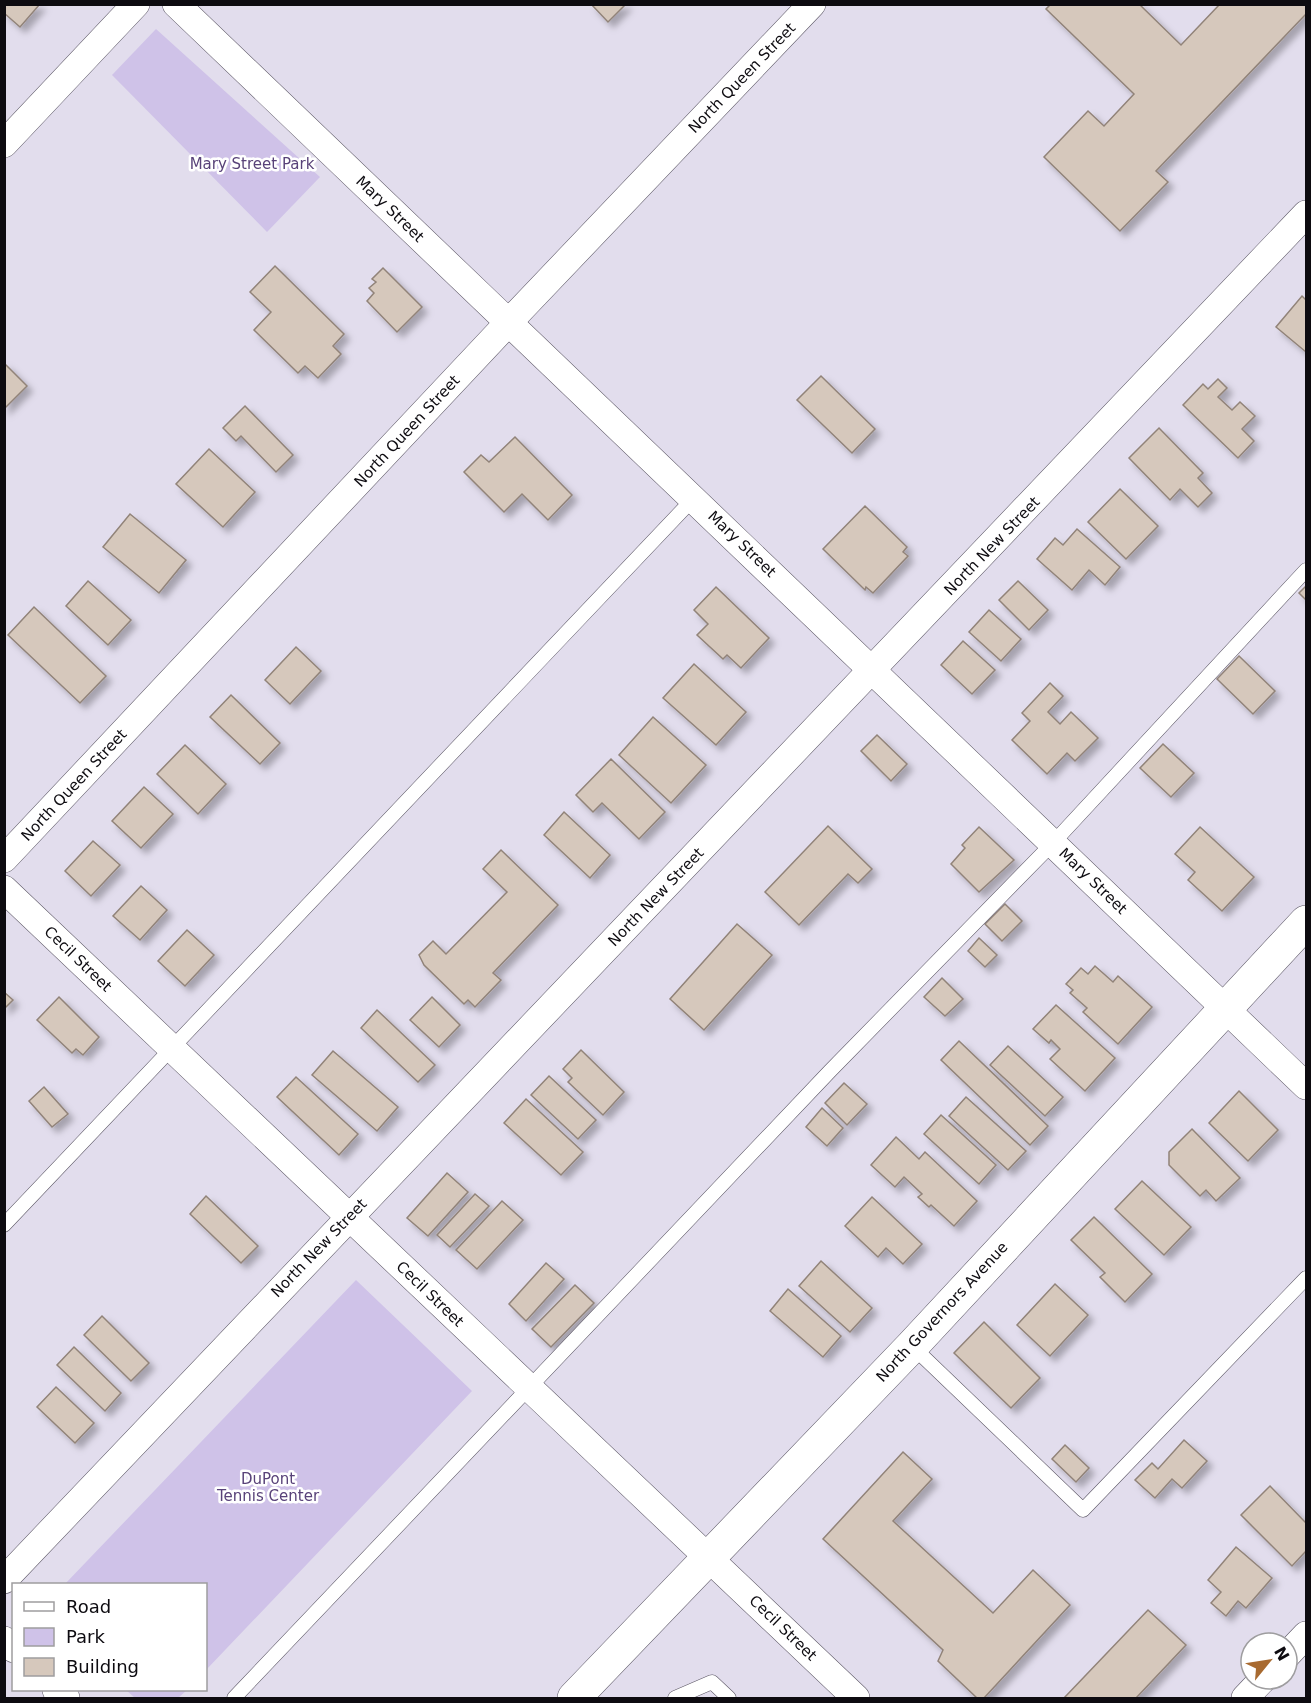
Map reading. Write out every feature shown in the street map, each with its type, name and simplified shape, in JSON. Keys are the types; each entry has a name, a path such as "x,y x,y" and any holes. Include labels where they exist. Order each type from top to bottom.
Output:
{"main road":[{"name":"North Governors Avenue","path":"574,1698 912,1346 1306,922"}],"street":[{"path":"4,144 136,4"},
{"name":"Mary Street","path":"176,4 1306,1086"},
{"name":"North Queen Street","path":"4,859 508,323 812,4"},
{"name":"North New Street","path":"4,1580 873,671 1306,214"},
{"name":"Cecil Street","path":"4,889 856,1698"}],"lane":[{"path":"4,1225 694,498"},
{"path":"234,1698 830,1071 1053,843 1306,570"},
{"path":"912,1346 1083,1510 1306,1278"},
{"path":"675,1698 712,1682 729,1698"}],"green space":[{"name":"Mary Street Park","path":"156,29 320,177 267,232 112,75"},
{"name":"DuPont Tennis Center","path":"356,1280 472,1391 207,1669 207,1583 66,1583"},
{"path":"127,1691 186,1691 178,1698 135,1698"}],"building":[{"path":"4,4 40,4 20,27 4,13"},
{"path":"591,4 626,4 608,22"},
{"path":"1051,4 1139,4 1181,45 1220,4 1306,4 1306,14 1156,171 1168,182 1120,231 1044,157 1088,111 1104,126 1134,94 1046,9"},
{"path":"275,266 344,334 333,346 341,354 318,378 305,366 298,373 254,330 271,312 250,292"},
{"path":"383,268 422,307 397,332 367,301 374,293 369,288 376,282 372,279"},
{"path":"1302,296 1306,300 1306,352 1276,327"},
{"path":"4,363 27,386 4,409"},
{"path":"821,376 875,429 852,453 797,400"},
{"path":"1218,379 1227,388 1218,397 1232,410 1240,402 1255,416 1242,429 1254,441 1238,458 1183,405 1203,384 1208,389"},
{"path":"245,406 293,455 276,472 241,436 236,441 223,428"},
{"path":"1159,428 1203,473 1198,478 1212,493 1198,507 1180,489 1170,500 1129,458"},
{"path":"515,437 572,495 548,520 522,494 504,512 464,472 481,455 489,462"},
{"path":"209,449 255,492 223,527 176,484"},
{"path":"1120,489 1158,526 1126,559 1088,522"},
{"path":"865,506 907,547 903,552 908,556 873,593 866,587 865,590 823,549"},
{"path":"130,514 186,560 159,593 103,547"},
{"path":"1077,529 1120,567 1105,585 1089,570 1072,590 1037,559 1055,538 1063,545"},
{"path":"88,581 131,620 108,645 66,606"},
{"path":"1018,581 1048,610 1029,630 999,600"},
{"path":"1306,586 1306,600 1299,593"},
{"path":"716,587 769,638 741,668 727,655 723,659 697,635 708,624 694,610"},
{"path":"34,607 106,676 80,703 8,635"},
{"path":"989,610 1021,639 1001,661 969,632"},
{"path":"963,641 995,670 972,694 941,665"},
{"path":"296,647 321,671 290,704 265,680"},
{"path":"1239,656 1275,691 1253,714 1217,679"},
{"path":"694,664 746,712 716,745 663,698"},
{"path":"1050,683 1063,696 1048,712 1060,724 1071,712 1098,738 1075,761 1067,753 1047,774 1012,740 1030,721 1022,713"},
{"path":"231,695 280,743 260,764 210,717"},
{"path":"653,717 706,765 671,803 619,755"},
{"path":"877,735 907,764 891,781 861,751"},
{"path":"1163,744 1194,773 1171,797 1140,768"},
{"path":"185,745 226,784 198,814 157,774"},
{"path":"611,759 665,812 639,839 602,803 593,812 576,795"},
{"path":"144,787 173,814 141,848 112,821"},
{"path":"564,812 610,855 590,878 544,835"},
{"path":"828,826 872,869 858,883 848,874 799,925 765,892"},
{"path":"979,827 1014,860 979,892 951,864 965,848 962,845"},
{"path":"1200,827 1254,877 1222,911 1188,880 1195,872 1175,854"},
{"path":"93,841 120,865 91,896 65,871"},
{"path":"501,850 558,905 493,973 501,980 475,1007 468,1000 464,1004 424,965 419,955 433,941 446,954 507,892 483,869"},
{"path":"141,886 167,910 140,940 113,916"},
{"path":"1005,904 1022,921 1002,941 985,924"},
{"path":"737,924 772,955 704,1030 670,999"},
{"path":"187,930 214,955 185,986 158,961"},
{"path":"979,938 997,955 985,967 968,951"},
{"path":"1095,966 1113,982 1118,976 1152,1007 1118,1044 1083,1012 1087,1008 1070,993 1073,990 1066,984 1081,968 1088,974"},
{"path":"942,978 963,999 945,1016 924,997"},
{"path":"4,992 13,1000 4,1009"},
{"path":"59,997 99,1037 83,1055 76,1049 72,1053 37,1020"},
{"path":"432,997 460,1025 439,1047 410,1020"},
{"path":"1056,1005 1115,1058 1085,1091 1050,1059 1060,1049 1051,1040 1049,1043 1033,1029"},
{"path":"377,1010 435,1065 418,1082 361,1028"},
{"path":"959,1041 1048,1126 1030,1145 941,1060"},
{"path":"1008,1046 1063,1097 1045,1116 990,1065"},
{"path":"581,1050 624,1092 603,1115 568,1082 572,1078 563,1069"},
{"path":"333,1051 398,1107 377,1131 312,1075"},
{"path":"549,1076 596,1120 578,1139 531,1095"},
{"path":"296,1077 358,1134 339,1155 277,1097"},
{"path":"844,1083 867,1104 847,1125 825,1103"},
{"path":"44,1087 68,1114 52,1127 29,1101"},
{"path":"1239,1091 1278,1130 1248,1161 1209,1123"},
{"path":"966,1097 1026,1151 1008,1170 949,1116"},
{"path":"526,1099 583,1152 561,1175 504,1123"},
{"path":"822,1108 843,1128 827,1146 806,1127"},
{"path":"941,1115 996,1165 979,1184 924,1134"},
{"path":"1192,1129 1240,1178 1216,1201 1206,1190 1200,1196 1169,1165 1169,1152"},
{"path":"896,1137 919,1159 925,1152 977,1201 954,1226 931,1205 929,1207 918,1197 922,1194 904,1177 895,1187 871,1165"},
{"path":"447,1173 468,1192 428,1236 407,1218"},
{"path":"1142,1181 1191,1227 1164,1255 1115,1209"},
{"path":"475,1194 489,1206 450,1247 437,1235"},
{"path":"206,1196 258,1246 241,1263 190,1214"},
{"path":"872,1197 922,1244 903,1264 886,1248 878,1257 845,1226"},
{"path":"502,1201 523,1220 477,1269 456,1250"},
{"path":"1094,1217 1152,1274 1125,1302 1100,1277 1105,1273 1071,1240"},
{"path":"821,1261 872,1308 850,1332 799,1286"},
{"path":"546,1263 564,1279 526,1321 509,1304"},
{"path":"1055,1284 1088,1315 1050,1356 1017,1325"},
{"path":"575,1285 594,1303 551,1347 532,1329"},
{"path":"788,1289 841,1336 823,1357 770,1311"},
{"path":"102,1316 149,1363 131,1381 84,1335"},
{"path":"984,1322 1040,1378 1011,1408 954,1353"},
{"path":"74,1347 121,1393 105,1411 57,1365"},
{"path":"56,1387 94,1423 75,1443 37,1407"},
{"path":"1184,1440 1207,1461 1182,1488 1172,1479 1155,1498 1135,1480 1152,1463 1158,1469"},
{"path":"1065,1445 1089,1468 1076,1482 1052,1459"},
{"path":"903,1452 932,1479 893,1521 993,1613 1033,1570 1070,1605 984,1698 977,1698 938,1661 943,1650 823,1539"},
{"path":"1270,1486 1306,1523 1306,1551 1292,1566 1241,1515"},
{"path":"1236,1547 1272,1578 1246,1608 1238,1601 1226,1616 1211,1603 1221,1592 1208,1580"},
{"path":"1148,1610 1186,1645 1136,1698 1064,1698"}]}
